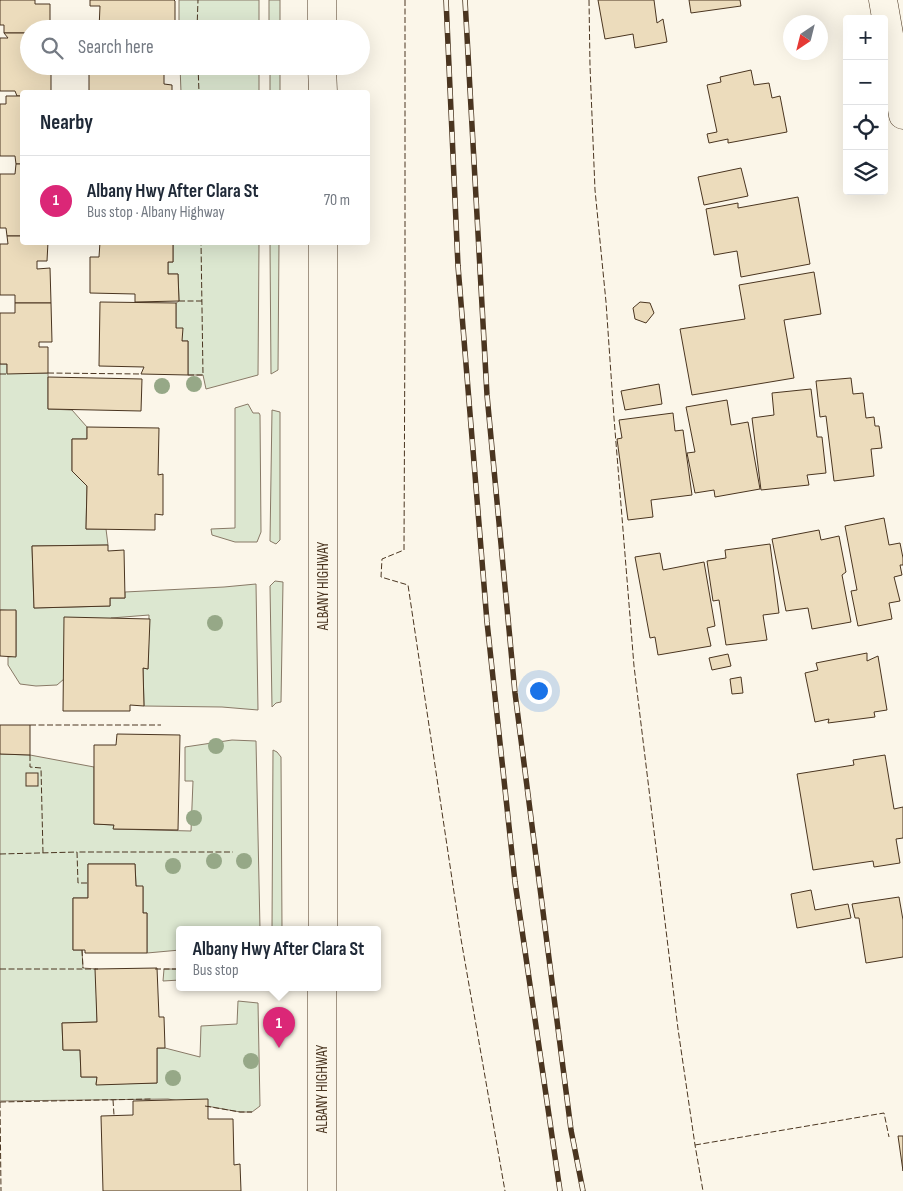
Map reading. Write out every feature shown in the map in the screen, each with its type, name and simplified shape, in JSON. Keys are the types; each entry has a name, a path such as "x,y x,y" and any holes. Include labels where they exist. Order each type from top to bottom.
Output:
{"main road":[{"path":"322,0 322,20"},
{"path":"883,0 903,115"},
{"path":"322,75 322,90"},
{"name":"ALBANY HIGHWAY","path":"323,245 323,926"},
{"name":"ALBANY HIGHWAY","path":"322,991 322,1191"}],"green space":[{"path":"179,0 259,0 259,20 179,20"},
{"path":"269,0 280,0 280,20 269,20"},
{"path":"180,75 259,75 259,90 181,90"},
{"path":"270,75 280,75 280,90 270,90"},
{"path":"173,245 259,245 258,375 206,389 203,375 188,375 188,341 182,341 176,328 176,303 179,301 178,274 168,274 168,262 173,262"},
{"path":"270,245 279,245 278,370 271,374"},
{"path":"0,364 7,364 7,373 48,373 48,409 72,410 87,427 87,439 72,439 72,471 87,486 86,529 106,529 108,545 32,546 34,608 110,606 110,598 125,598 125,592 256,584 258,710 222,707 144,706 143,668 148,669 149,615 111,618 64,679 57,685 36,686 20,684 8,665 8,657 16,656 16,611 0,610"},
{"path":"248,404 253,413 259,413 260,415 261,532 257,542 235,542 212,535 211,529 235,528 235,408"},
{"path":"272,410 280,412 280,540 276,544 270,541"},
{"path":"275,581 283,582 281,702 276,703 272,707 270,586"},
{"path":"232,740 256,741 260,926 176,926 176,950 147,953 147,913 143,913 143,887 136,886 135,864 88,864 88,898 73,898 73,950 82,950 83,968 96,969 97,1022 62,1023 63,1050 80,1050 81,1077 97,1077 96,1084 157,1083 157,1048 165,1048 200,1057 201,1026 237,1024 238,1001 258,1003 260,1106 252,1112 240,1112 168,1099 0,1101 0,754 30,755 94,767 94,824 114,825 114,829 191,831 193,781 185,781 185,747"},
{"path":"273,750 281,757 282,926 272,926"},
{"path":"164,969 176,969 176,980 163,981"}],"building":[{"path":"0,0 35,0 35,4 50,4 50,20 20,20 20,33 4,33 4,25 0,25"},
{"path":"90,0 174,0 175,20 99,20 100,6 90,6"},
{"path":"598,0 654,0 657,23 663,19 667,42 635,48 633,34 605,39"},
{"path":"689,0 740,0 741,6 691,13"},
{"path":"4,33 20,33 20,75 51,75 51,90 20,90 20,96 17,96 15,91 0,91 0,38 8,38"},
{"path":"751,70 754,85 769,83 772,98 780,96 787,132 728,143 728,139 709,143 707,134 717,132 707,85 721,82 720,77"},
{"path":"89,75 164,75 164,84 172,85 172,90 89,90"},
{"path":"6,96 20,96 20,164 16,164 15,156 0,156 0,104 6,104"},
{"path":"16,164 20,164 20,236 7,236 6,228 0,228 0,174 15,174"},
{"path":"741,168 748,196 704,205 698,177"},
{"path":"798,197 810,264 741,277 737,251 714,255 706,209 738,203 738,208"},
{"path":"7,236 20,236 20,245 48,245 47,261 37,261 37,269 50,268 51,303 15,303 15,295 0,295 0,244 8,244"},
{"path":"100,245 173,245 173,262 168,262 168,274 178,274 179,301 135,302 135,294 90,293 90,257 99,257"},
{"path":"814,272 821,314 784,320 794,378 692,395 680,329 745,319 739,285"},
{"path":"100,302 176,303 176,328 183,328 182,341 188,341 188,375 141,374 144,367 99,366"},
{"path":"640,302 650,303 654,313 646,323 635,319 633,308"},
{"path":"15,303 51,303 52,342 39,342 39,347 48,347 48,373 7,374 7,364 0,364 0,313 15,313"},
{"path":"48,377 142,379 141,411 48,409"},
{"path":"851,378 853,394 863,393 866,418 874,417 875,426 879,426 882,448 871,449 874,476 834,481 826,416 820,417 816,381"},
{"path":"659,384 662,404 625,410 621,391"},
{"path":"811,389 817,437 822,437 826,473 807,475 809,485 761,490 752,418 774,415 772,393"},
{"path":"727,400 731,425 748,422 760,489 715,497 714,490 695,493 687,453 695,452 686,407"},
{"path":"673,413 675,431 683,430 692,495 651,500 653,517 628,520 617,439 622,438 619,420"},
{"path":"87,427 159,428 158,475 163,474 163,515 155,514 155,530 86,529 87,486 72,471 72,439 87,439"},
{"path":"884,518 889,545 900,543 903,558 903,565 900,565 902,575 894,577 900,601 889,603 892,619 858,626 851,591 857,590 845,526"},
{"path":"819,530 821,540 839,536 846,572 842,575 851,622 812,629 808,608 786,611 772,539"},
{"path":"770,544 779,613 763,615 767,640 726,645 719,600 713,601 707,561 726,558 725,550"},
{"path":"108,545 108,551 124,550 125,598 110,598 110,606 34,608 32,546"},
{"path":"660,553 663,570 704,562 715,626 707,628 711,646 658,655 655,637 650,638 635,557"},
{"path":"0,610 16,610 16,657 0,656"},
{"path":"64,617 150,619 148,669 143,668 144,706 130,705 130,711 63,711"},
{"path":"867,653 867,661 878,656 887,710 874,712 875,717 828,723 829,719 815,722 805,673 818,670 816,663"},
{"path":"728,654 731,666 712,670 709,658"},
{"path":"741,677 743,693 732,694 730,679"},
{"path":"0,725 30,725 30,755 0,754"},
{"path":"117,734 180,735 178,830 113,829 114,825 94,824 94,745 116,745"},
{"path":"885,755 894,809 903,807 903,838 896,839 900,863 874,867 873,861 813,870 797,774 854,765 853,760"},
{"path":"26,773 38,773 38,786 26,786"},
{"path":"88,864 135,864 136,886 143,886 143,913 147,913 147,953 85,953 85,950 73,950 73,898 88,898"},
{"path":"811,890 815,910 848,904 851,918 797,928 791,894"},
{"path":"899,897 903,920 903,957 866,963 859,918 855,918 852,904"},
{"path":"157,968 159,1017 164,1017 165,1048 157,1048 157,1083 96,1085 97,1077 81,1077 80,1050 63,1050 62,1023 97,1022 95,969"},
{"path":"208,1099 208,1119 233,1119 234,1165 240,1164 241,1191 103,1191 101,1116 133,1115 133,1101"},
{"path":"898,1136 903,1136 903,1171"}],"railway":[{"path":"446,0 458,266 487,622 515,882 560,1191"},
{"path":"465,0 487,395 515,693 571,1130 583,1191"}],"fence":[{"path":"197,20 198,0"},
{"path":"405,0 404,550 382,559 381,577 408,585 461,939 505,1191"},
{"path":"589,0 595,190 606,302 634,666 678,1029 703,1191"},
{"path":"198,75 199,90"},
{"path":"188,375 203,375 201,245"},
{"path":"179,301 202,301"},
{"path":"48,373 141,374"},
{"path":"0,374 7,374"},
{"path":"30,725 161,725"},
{"path":"30,755 30,767 41,768 43,853"},
{"path":"0,854 77,852"},
{"path":"87,883 78,883 77,852 233,852"},
{"path":"82,950 83,968"},
{"path":"0,969 98,969"},
{"path":"155,969 176,969"},
{"path":"0,1102 151,1099"},
{"path":"113,1100 114,1115"},
{"path":"0,1102 1,1191"},
{"path":"205,1106 240,1112 252,1112"},
{"path":"695,1145 884,1113 889,1137"}],"place":[{"name":"Albany Hwy After Clara St","path":"279,1048"}]}
